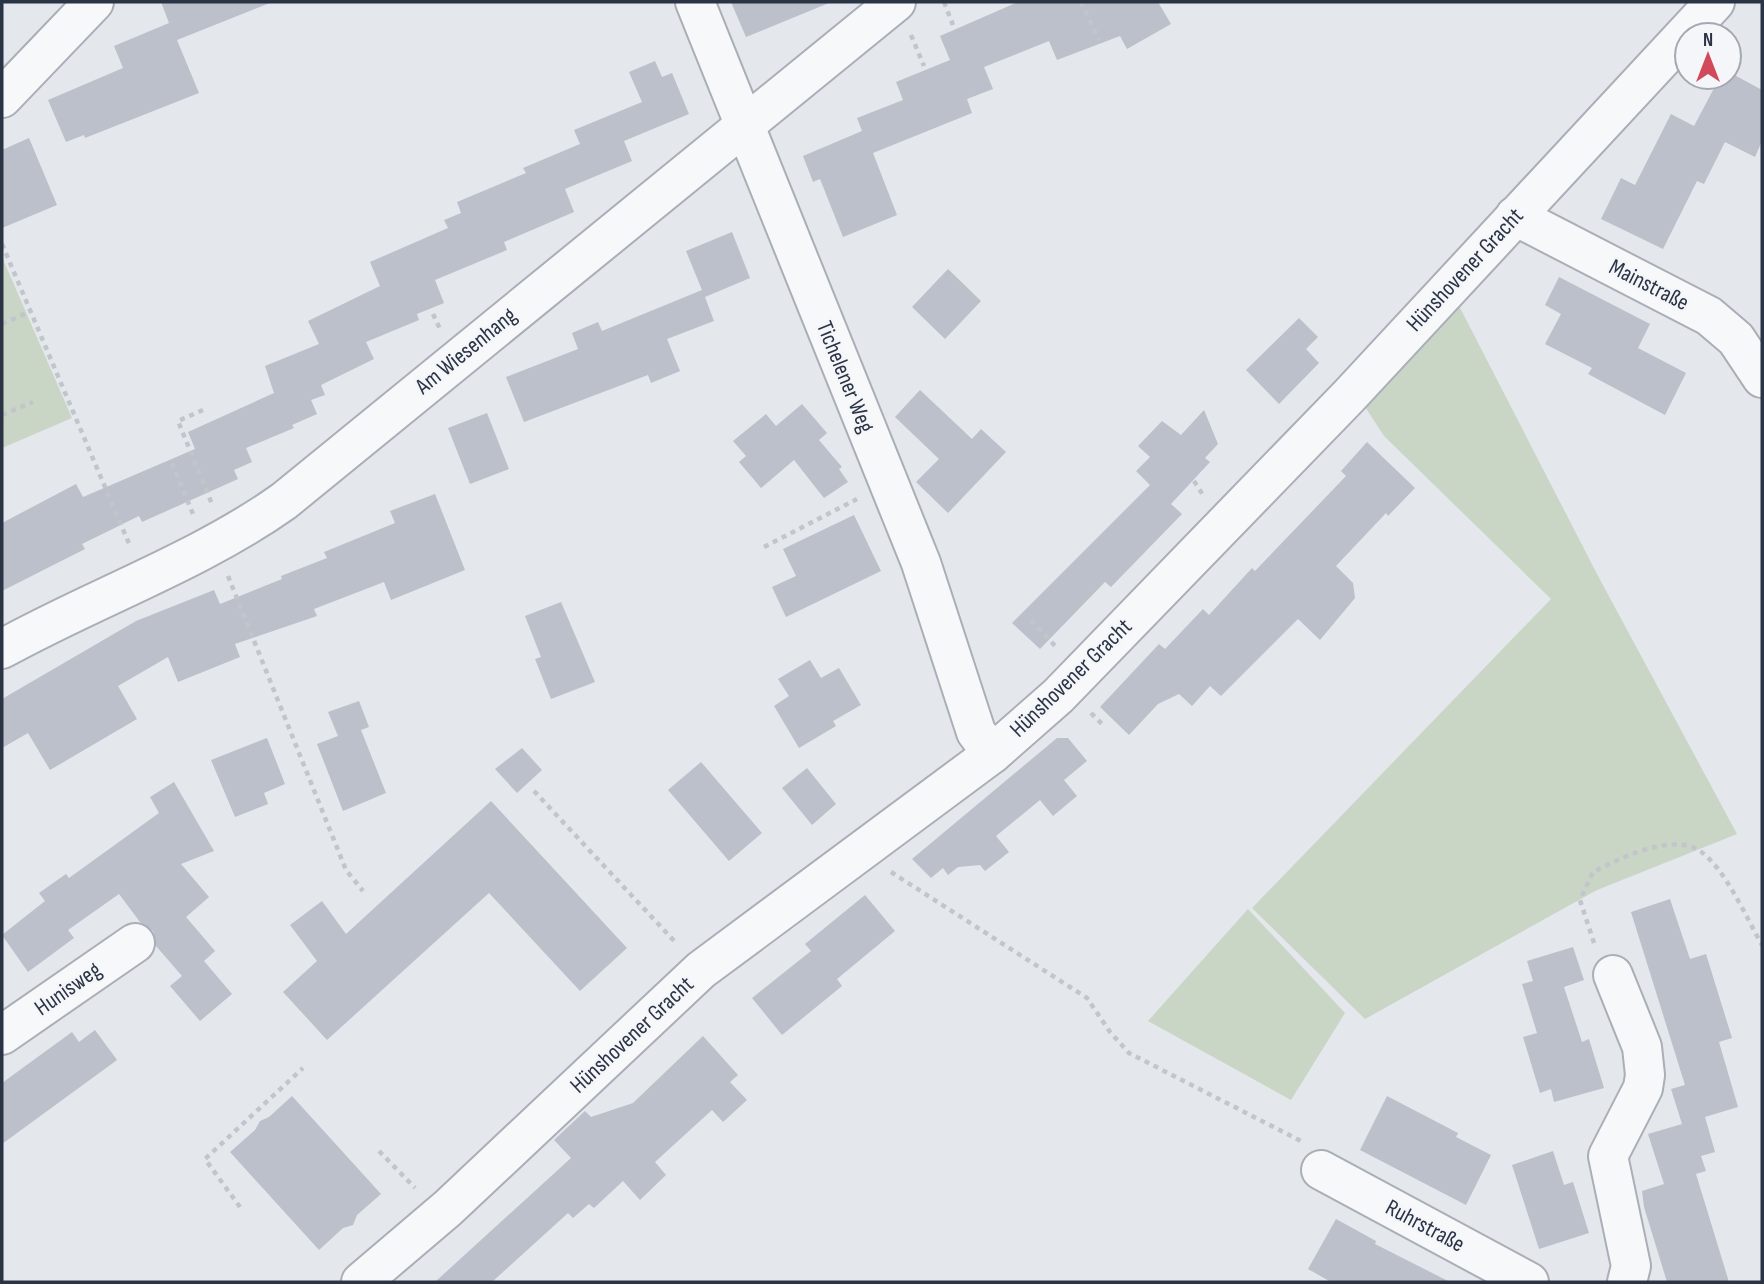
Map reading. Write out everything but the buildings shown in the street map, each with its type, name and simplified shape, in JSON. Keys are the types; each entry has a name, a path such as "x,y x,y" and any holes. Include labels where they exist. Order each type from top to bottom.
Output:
{"street":[{"path":"2,98 94,2"},
{"name":"Tichelener Weg","path":"695,2 921,563 976,732 992,754"},
{"name":"Am Wiesenhang","path":"2,649 215,542 284,501 494,327 744,129 896,2"},
{"name":"Hünshovener Gracht","path":"361,1282 448,1208 701,970 992,754 1079,675 1349,396 1715,2"},
{"name":"Mainstraße","path":"1516,216 1709,316 1736,339 1762,378"},
{"name":"Hunisweg","path":"2,1035 135,943"},
{"path":"1613,975 1642,1047 1644,1075 1643,1088 1608,1156 1631,1266 1628,1282"},
{"name":"Ruhrstraße","path":"1321,1170 1529,1282"}],"path":[{"path":"944,2 953,25"},
{"path":"1081,2 1098,40"},
{"path":"2,244 130,545"},
{"path":"2,324 29,312"},
{"path":"2,415 33,402"},
{"path":"203,410 178,421 215,542 346,870 363,891"},
{"path":"172,463 215,542"},
{"path":"764,547 888,483"},
{"path":"534,790 701,970"},
{"path":"1613,975 1604,975 1580,900 1593,872 1630,853 1674,844 1699,850 1721,875 1762,945"},
{"path":"861,852 1087,998 1110,1032 1129,1053 1300,1141 1321,1170"},
{"path":"240,1207 205,1159 303,1068"},
{"path":"379,1151 411,1183"}],"green space":[{"path":"2,257 72,418 2,448"},
{"path":"1456,300 1597,574 1737,834 1597,890 1365,1019 1252,908 1551,599 1384,436 1362,402"},
{"path":"1248,909 1345,1013 1291,1100 1148,1021"}]}
